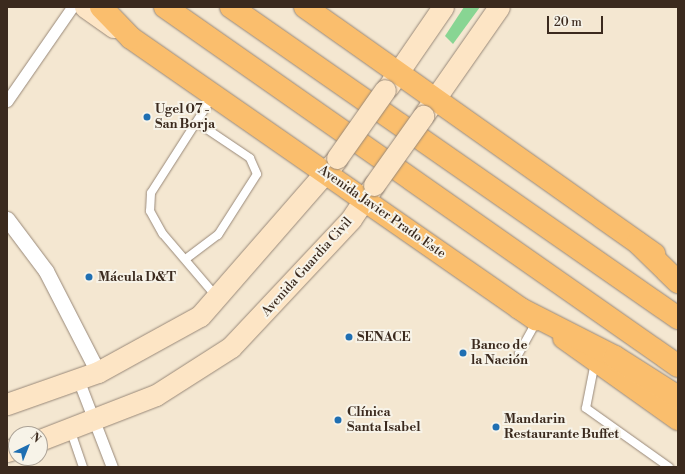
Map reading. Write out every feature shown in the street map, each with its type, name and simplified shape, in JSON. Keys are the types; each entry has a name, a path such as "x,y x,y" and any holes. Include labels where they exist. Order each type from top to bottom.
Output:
{"main road":[{"name":"Avenida Javier Prado Este","path":"85,7 214,95 332,165 370,192 519,308 678,419"},
{"path":"101,7 131,38"},
{"path":"165,7 678,366"},
{"path":"231,7 678,318"},
{"path":"305,7 435,97 678,271"},
{"path":"7,404 98,372 200,316 332,165 444,7"},
{"name":"Avenida Guardia Civil","path":"48,437 156,395 231,347 282,296 370,192 499,7"},
{"path":"638,243 678,282"},
{"path":"519,308 614,357 678,397"}],"street":[{"path":"7,101 72,7"},
{"path":"7,219 46,271 98,372"},
{"path":"78,379 112,467"}],"lane":[{"path":"214,95 198,123 151,193 153,221 187,258 217,297"},
{"path":"187,258 218,235 257,174 250,158 198,123"},
{"path":"519,353 538,320"},
{"path":"596,361 586,408 669,467"},
{"path":"70,429 83,467"}],"green space":[{"path":"464,7 480,7 453,44 445,36"}],"place":[{"name":"Ugel 07 - San Borja","path":"147,117"},
{"name":"Mácula D&T","path":"89,277"},
{"name":"SENACE","path":"349,337"},
{"name":"Banco de la Nación","path":"463,353"},
{"name":"Clínica Santa Isabel","path":"338,420"},
{"name":"Mandarin Restaurante Buffet","path":"496,427"}]}
